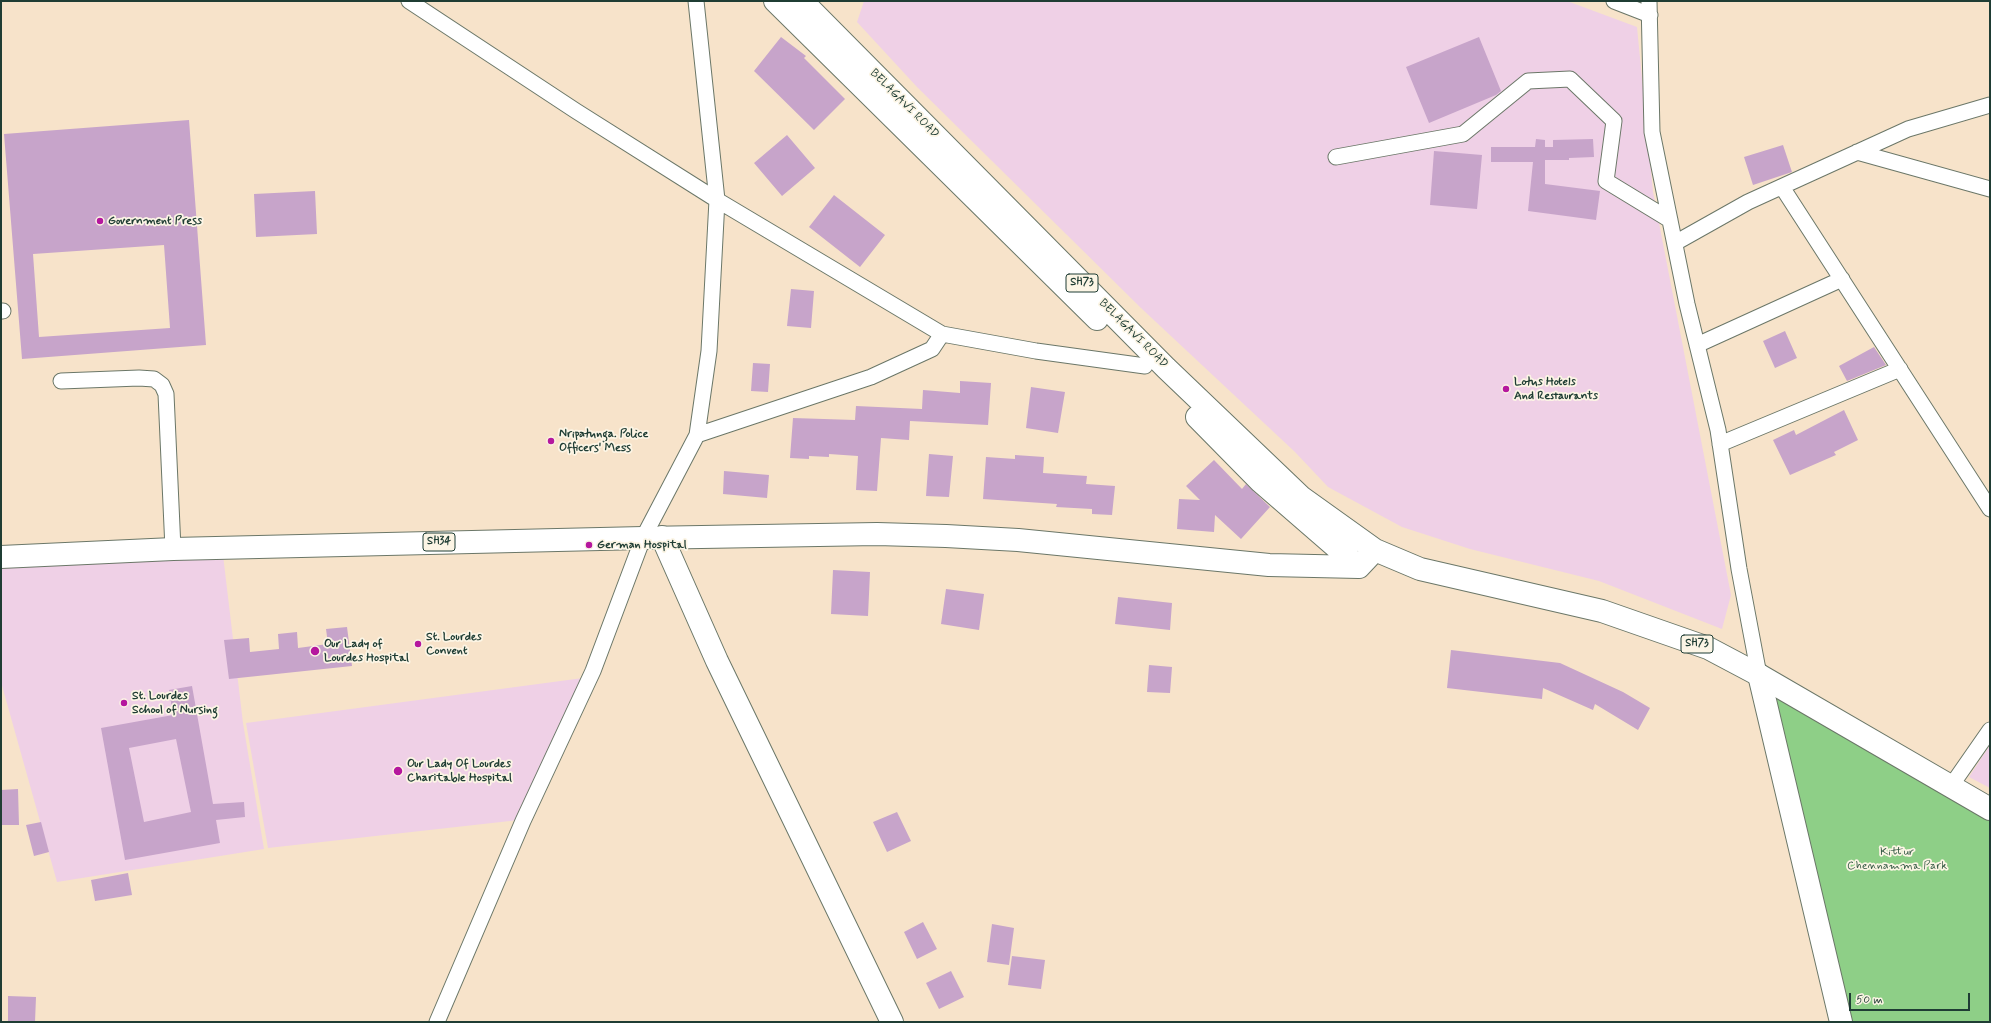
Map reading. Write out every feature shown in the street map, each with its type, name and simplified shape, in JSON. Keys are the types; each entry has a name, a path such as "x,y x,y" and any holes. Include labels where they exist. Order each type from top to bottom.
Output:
{"main road":[{"path":"775,1 1261,482 1359,567 1375,550"},
{"name":"BELAGAVI ROAD","path":"802,1 1166,368 1301,497 1375,550"},
{"name":"SH34","path":"1,558 173,549 877,534 1018,540 1269,565 1359,567"},
{"path":"653,538 717,661 892,1022"},
{"name":"SH73","path":"1375,550 1420,569 1602,612 1708,648 1759,675 1990,809"},
{"path":"1759,675 1841,1022"}],"street":[{"path":"409,1 576,111 717,200 942,334 1036,351 1145,366"},
{"path":"437,1022 522,821 593,671 653,538 697,435 709,351 717,200 696,1"},
{"path":"1614,1 1650,8 1652,132 1697,345 1720,444 1739,569 1759,675"},
{"path":"1336,157 1463,134 1528,81 1570,79 1614,121 1606,181 1670,220"},
{"path":"1675,243 1748,202 1908,129 1990,104"},
{"path":"1857,152 1990,189"},
{"path":"1782,187 1990,509"},
{"path":"1697,345 1842,279"},
{"path":"697,435 871,377 932,349 942,334"},
{"path":"1720,444 1900,369"},
{"path":"61,382 139,378 154,379 162,385 166,394 173,549"},
{"path":"1951,786 1990,730"}],"shaded area":[{"path":"864,1 1567,1 1637,27 1653,192 1731,595 1722,629 1599,581 1470,549 1402,527 1328,487 1295,452 1141,308 917,87 857,22"},
{"name":"St. Lourdes School of Nursing","path":"223,555 243,723 264,849 57,882 1,682 1,565"},
{"name":"Our Lady Of Lourdes Charitable Hospital","path":"583,678 519,820 268,848 246,723"},
{"path":"1990,745 1990,788 1969,777"}],"green space":[{"name":"Kittur Chennamma Park","path":"1759,675 1990,805 1990,1022 1840,1022"}],"building":[{"path":"781,37 806,56 804,58 845,99 814,130 754,71"},
{"path":"1479,37 1501,91 1496,95 1429,123 1406,67"},
{"path":"189,120 206,345 22,359 4,134","holes":["164,245 170,328 39,337 33,254"]},
{"path":"787,135 815,168 782,196 754,163"},
{"path":"1536,139 1545,140 1545,147 1553,147 1553,140 1593,139 1594,157 1569,158 1569,160 1545,160 1545,184 1600,191 1596,220 1528,211 1533,162 1491,162 1491,147 1535,147"},
{"path":"1783,145 1792,172 1753,185 1744,157"},
{"path":"1434,151 1482,155 1477,209 1430,205"},
{"path":"315,191 317,234 256,237 254,194"},
{"path":"834,195 885,235 860,267 809,227"},
{"path":"791,289 814,291 811,328 787,326"},
{"path":"1785,331 1797,358 1775,368 1763,341"},
{"path":"1874,347 1886,365 1847,381 1839,366"},
{"path":"753,363 770,364 768,392 751,391"},
{"path":"960,381 991,383 988,425 910,421 909,440 881,438 877,491 856,490 858,456 829,454 829,457 809,456 809,459 790,458 793,418 855,420 856,406 922,409 923,390 960,393"},
{"path":"1031,387 1065,392 1058,433 1026,428"},
{"path":"1844,410 1858,440 1834,452 1836,455 1790,475 1773,440 1794,430 1796,435"},
{"path":"929,454 953,456 949,497 926,496"},
{"path":"1015,455 1044,457 1043,473 1087,476 1086,484 1115,486 1112,515 1092,514 1092,509 1056,507 1057,504 983,499 986,457 1015,459"},
{"path":"1214,460 1242,489 1246,484 1270,507 1241,539 1215,515 1214,532 1177,529 1179,499 1200,500 1186,486"},
{"path":"724,471 769,475 767,498 723,494"},
{"path":"833,570 870,572 868,616 831,614"},
{"path":"946,589 984,594 979,630 941,624"},
{"path":"1118,597 1172,603 1170,630 1115,624"},
{"path":"347,627 352,666 229,679 224,640 249,638 250,652 279,649 278,634 297,632 298,648 328,644 326,629"},
{"path":"1451,650 1560,663 1623,692 1650,708 1638,730 1595,704 1593,710 1543,688 1542,699 1447,688"},
{"path":"1149,665 1172,667 1170,693 1147,692"},
{"path":"192,686 213,804 244,802 245,817 216,820 220,843 125,860 101,728 173,715 169,690","holes":["176,739 191,812 144,822 129,748"]},
{"path":"18,789 19,825 1,825 1,790"},
{"path":"897,812 911,841 887,852 873,822"},
{"path":"41,822 49,852 34,856 26,825"},
{"path":"128,873 132,895 95,901 91,880"},
{"path":"923,922 937,949 917,959 904,932"},
{"path":"992,924 1014,928 1009,965 987,962"},
{"path":"1012,956 1045,960 1041,989 1008,985"},
{"path":"951,971 964,997 939,1009 926,983"},
{"path":"8,996 36,997 35,1022 8,1022"}],"place":[{"name":"Government Press","path":"100,221"},
{"name":"Lotus Hotels And Restaurants","path":"1506,389"},
{"name":"Nripatunga. Police Officers' Mess","path":"551,441"},
{"name":"German Hospital","path":"589,545"},
{"name":"St. Lourdes Convent","path":"418,644"},
{"name":"Our Lady of Lourdes Hospital","path":"315,651"},
{"name":"St. Lourdes School of Nursing","path":"124,703"},
{"name":"Our Lady Of Lourdes Charitable Hospital","path":"398,771"}]}
